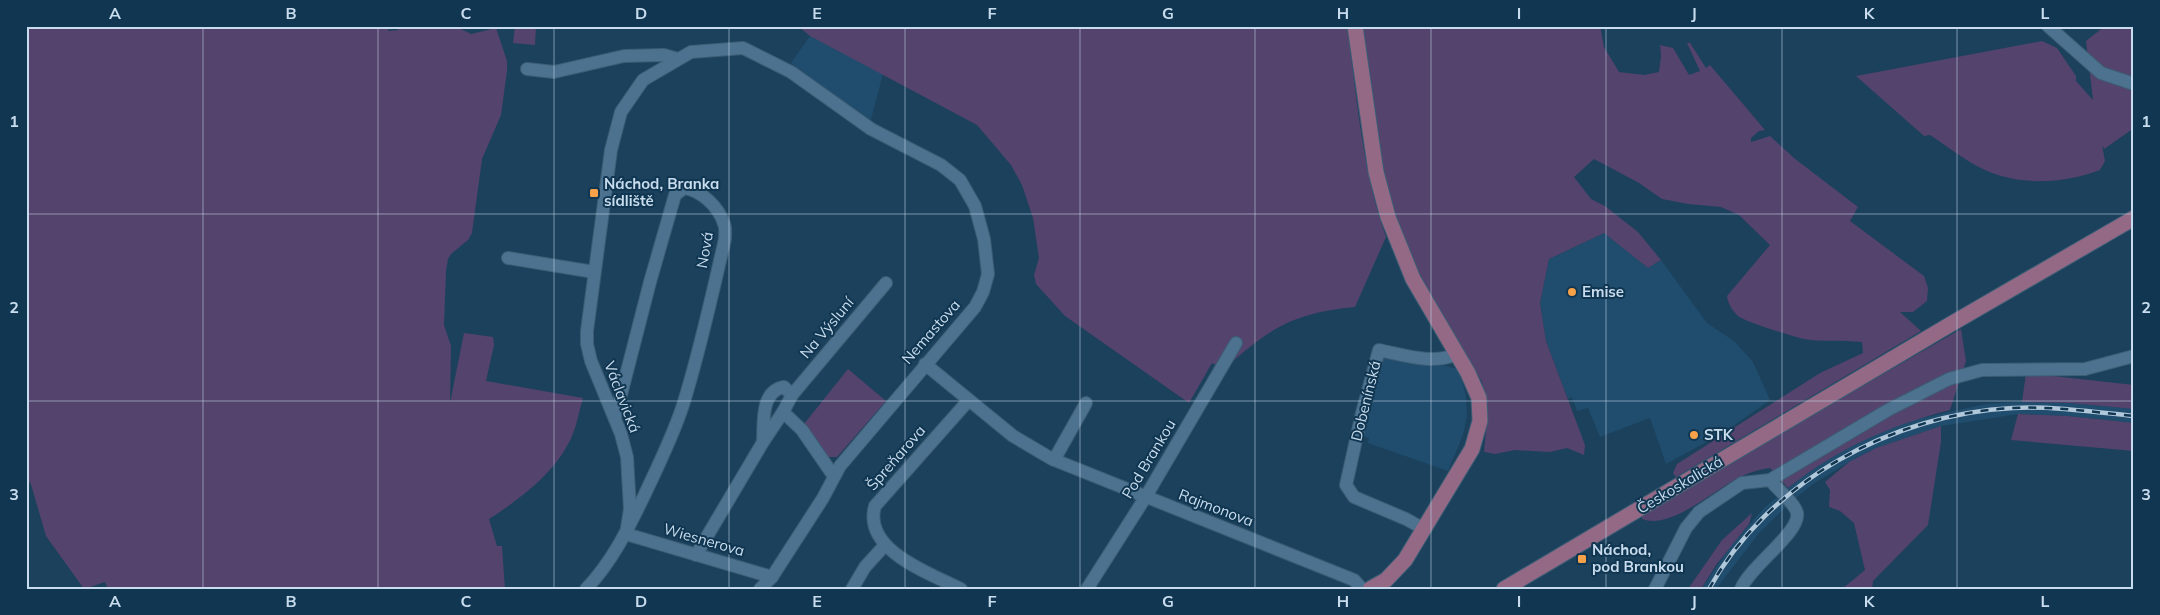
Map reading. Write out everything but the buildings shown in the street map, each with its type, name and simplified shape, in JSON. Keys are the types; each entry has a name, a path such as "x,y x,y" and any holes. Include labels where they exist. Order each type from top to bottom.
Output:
{"main road":[{"path":"1355,26 1376,172 1385,208 1413,279 1474,385 1479,398 1480,421 1472,449 1424,529 1398,568 1386,580 1370,589"},
{"name":"Českoskalická","path":"1504,589 2134,218"}],"street":[{"path":"2048,26 2102,73 2134,84"},
{"name":"Václavická","path":"626,534 630,509 627,457 614,418 591,361 587,344 594,272 611,150 622,112 643,80 691,52 744,48 791,72 852,116"},
{"name":"Václavická","path":"527,70 554,72 624,56 664,55 678,59"},
{"name":"Nemastova","path":"760,589 772,577 823,498 834,475 925,364 975,307 988,274 984,239 975,206 960,180 941,165 871,129 852,116"},
{"name":"Nová","path":"586,589 597,578 626,534 668,443 683,405 725,240 725,225 720,215 710,202 695,189 684,188 675,195 614,418"},
{"path":"508,258 594,272"},
{"name":"Na Výsluní","path":"696,555 763,442 784,412 792,395 886,283"},
{"name":"Pod Brankou","path":"1087,589 1145,498 1236,343"},
{"name":"Dobenínská","path":"1424,529 1354,496 1346,485 1362,413 1379,350 1432,359 1447,358 1457,354"},
{"path":"1655,589 1686,528 1699,512 1742,483 1770,480 1888,410 1949,379 1982,370 2085,368 2134,356"},
{"name":"Rajmonova","path":"925,364 1013,436 1054,460 1354,580 1362,589"},
{"name":"Na Výsluní","path":"763,442 764,413 767,400 777,388 784,387 792,395"},
{"name":"Špreňarova","path":"961,589 903,560 885,546 874,523 873,514 875,506 968,401"},
{"path":"1054,460 1086,403"},
{"path":"784,412 802,430 834,475"},
{"path":"1740,589 1749,573 1792,528 1797,518 1794,507 1770,480"},
{"name":"Wiesnerova","path":"626,534 772,577"},
{"path":"852,589 865,567 885,546"}],"shaded area":[{"path":"26,26 390,26 388,31 398,30 399,26 455,26 471,34 496,28 507,61 501,115 482,159 472,233 468,240 451,254 446,271 444,325 451,346 450,403 464,333 493,337 494,345 486,381 583,398 569,442 551,469 528,491 489,519 497,546 502,546 505,589 108,589 105,582 84,589 46,536 30,481 29,486 26,487"},
{"path":"515,26 536,26 535,45 513,43"},
{"path":"798,26 1347,26 1366,160 1371,186 1386,237 1355,307 1315,313 1298,318 1269,333 1224,369 1212,363 1189,403 1065,316 1036,284 1034,275 1039,258 1033,218 1022,185 1011,165 977,125 810,36"},
{"path":"1363,26 1600,26 1604,47 1619,72 1644,75 1659,72 1660,45 1673,48 1689,75 1700,71 1687,43 1690,43 1706,68 1710,65 1765,130 1759,131 1751,138 1751,142 1770,136 1794,158 1858,207 1850,221 1924,276 1928,288 1927,301 1913,312 1900,312 1921,331 1676,477 1673,473 1677,464 1820,373 1863,353 1862,342 1804,339 1758,325 1738,316 1728,302 1727,296 1770,245 1739,215 1721,207 1662,199 1639,183 1594,159 1574,177 1591,199 1605,206 1638,232 1661,260 1648,268 1604,233 1549,259 1540,303 1546,341 1585,445 1584,455 1567,448 1550,452 1515,450 1495,454 1484,452 1488,410 1482,382 1420,275 1401,231 1390,198 1384,170"},
{"path":"2105,26 2134,26 2134,128 2104,149 2102,145 2105,161 2100,170 2086,175 2041,181 2011,178 1983,169 1930,135 1924,136 1856,76 2042,41 2057,48 2076,76 2076,81 2093,100 2086,41"},
{"path":"810,36 883,74 870,123 791,63"},
{"path":"1604,233 1648,268 1661,260 1707,323 1734,341 1753,362 1770,400 1723,433 1666,464 1650,418 1600,437 1588,408 1577,411 1572,397 1568,399 1546,341 1540,303 1549,259"},
{"path":"1961,329 1966,361 1950,410 1906,423 1865,440 1826,461 1788,488 1770,468 1736,479 1681,513 1654,521 1642,519 1641,514"},
{"path":"1381,354 1438,363 1456,369 1460,374 1466,396 1467,416 1463,435 1448,471 1368,443 1369,438 1359,436"},
{"path":"848,369 886,401 837,457 828,457 804,424"},
{"path":"2026,373 2134,385 2134,409 2070,403 2022,402"},
{"path":"2022,402 2070,403 2134,409 2134,423 2068,416 2018,414 1941,426 1876,448 1813,484 1759,533 1716,589 1701,589 1730,547 1764,508 1806,473 1843,450 1871,436 1913,420 1986,404"},
{"path":"2018,414 2068,416 2134,423 2134,451 2011,440"},
{"path":"1941,426 1941,442 1928,525 1873,581 1872,589 1842,589 1865,570 1854,523 1840,511 1829,507 1830,490 1825,482 1849,462 1876,448"},
{"path":"1752,513 1749,524 1716,565 1701,589 1688,589 1722,540"}],"railway":[{"path":"1709,589 1734,551 1764,516 1799,486 1838,461 1879,440 1923,424 1968,413 2013,408 2058,409 2134,416"}],"place":[{"name":"Náchod, Branka sídliště","path":"594,193"},
{"name":"Emise","path":"1572,292"},
{"name":"STK","path":"1694,435"},
{"name":"Náchod, pod Brankou","path":"1582,559"}]}
